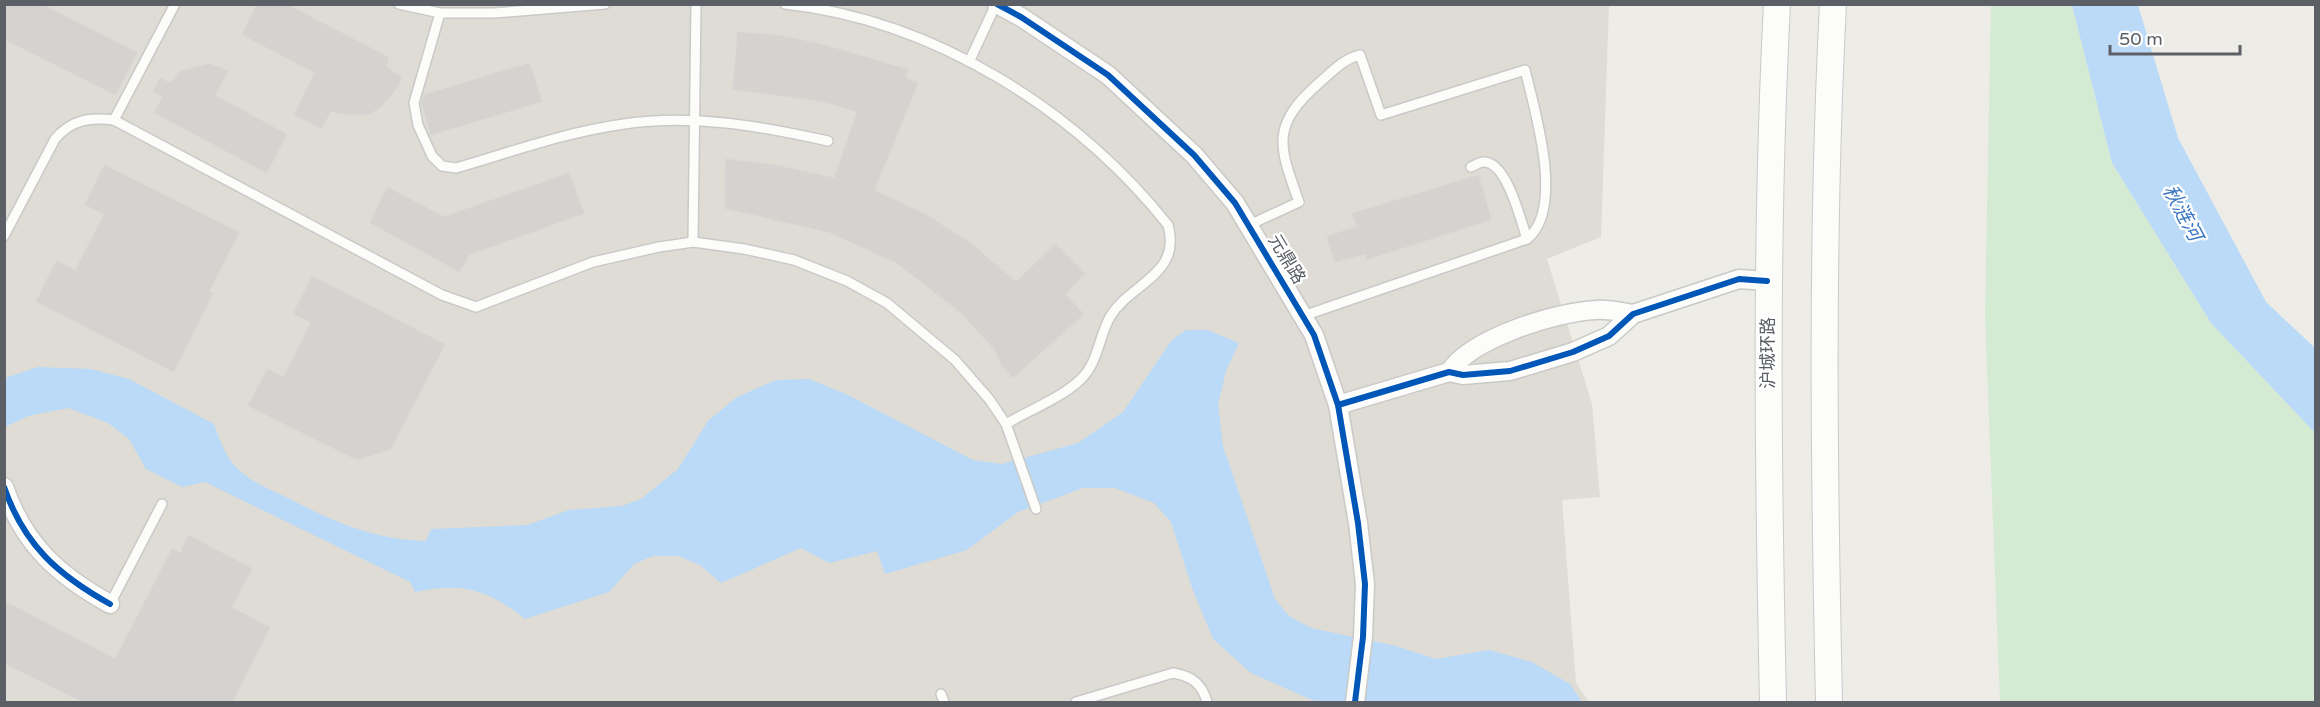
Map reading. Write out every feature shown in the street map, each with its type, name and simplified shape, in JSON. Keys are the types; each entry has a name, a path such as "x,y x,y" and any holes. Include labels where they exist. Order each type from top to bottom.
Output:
{"main road":[{"name":"沪城环路","path":"1773,702 1767,280 1769,156 1777,4"},
{"path":"1829,702 1825,351 1827,114 1833,4"}],"street":[{"name":"元鼎路","path":"996,4 1021,17 1108,75 1194,155 1236,203 1314,335 1338,405 1350,465 1365,584 1363,637 1354,702"},
{"path":"1338,405 1449,372 1463,375 1510,371 1573,352 1609,336 1633,314 1739,279 1767,280"},
{"path":"1449,372 1459,358 1505,334 1561,315 1598,309 1633,314"},
{"path":"4,487 26,535 47,560 70,580 110,604"}],"lane":[{"path":"114,120 175,4"},
{"path":"399,4 440,14 494,13 605,4"},
{"path":"693,242 696,4"},
{"path":"785,4 855,18 909,36 969,62 1029,97 1083,137 1113,163 1168,225 1172,237 1170,251 1161,268 1120,304 1110,317 1096,356 1084,377 1070,390 1006,424"},
{"path":"969,62 996,4"},
{"path":"440,14 414,103 418,126 432,156 442,166 456,168 557,137 625,123 694,120 760,126 828,141"},
{"path":"1249,225 1299,202 1284,162 1282,138 1287,119 1298,102 1348,58 1360,55 1381,115 1525,70 1540,128 1546,183 1542,220 1537,231 1527,239 1303,316"},
{"path":"4,236 55,139 64,128 78,121 114,120 463,304 476,307 593,262 659,247 693,242 744,249 794,260 847,281 887,303 955,360 989,399 1006,424 1036,509"},
{"path":"1471,167 1484,162 1493,165 1504,176 1527,239"},
{"path":"110,604 162,504"},
{"path":"1076,702 1173,673 1186,675 1200,684 1207,702"}],"shaded area":[{"path":"4,5 1609,5 1601,237 1547,259 1592,404 1600,497 1562,500 1576,683 1589,702 5,702"}],"green space":[{"path":"1991,5 2072,5 2112,163 2211,323 2315,433 2315,702 2000,702 1985,316"}],"water":[{"name":"秋涟河","path":"2072,5 2138,5 2178,138 2266,302 2315,348 2315,433 2211,323 2112,163"},
{"path":"1186,330 1208,330 1239,343 1226,371 1218,405 1223,446 1275,599 1289,616 1311,628 1396,646 1436,659 1489,650 1532,662 1570,684 1582,702 1328,702 1312,700 1251,673 1213,639 1192,588 1171,522 1154,503 1115,488 1083,488 1018,512 967,550 885,574 877,551 829,563 801,548 721,583 700,565 678,556 653,556 634,564 609,592 525,619 498,601 473,590 447,588 415,592 410,582 205,482 182,487 146,469 129,439 108,423 68,408 28,416 5,427 5,378 38,367 91,369 129,379 214,424 223,448 233,464 260,485 354,528 389,537 426,541 431,529 527,525 569,510 622,506 641,499 678,469 708,421 737,397 776,380 809,379 846,394 973,460 1002,464 1078,443 1123,412 1171,341"}],"building":[{"path":"4,4 43,4 138,52 116,96 4,40"},
{"path":"256,4 288,4 390,57 387,66 402,77 399,87 383,106 370,115 353,116 331,112 322,130 293,115 314,73 241,35"},
{"path":"737,31 783,35 824,44 909,69 906,77 919,83 875,190 925,213 972,243 1016,281 1055,243 1086,274 1066,294 1085,314 1013,379 1000,365 995,351 959,312 895,263 829,233 724,209 725,158 774,164 834,177 856,112 820,102 732,90"},
{"path":"530,62 543,102 430,136 421,103 424,94"},
{"path":"210,63 229,70 216,95 288,134 267,174 153,113 162,97 152,92 160,77 170,82 181,70"},
{"path":"104,164 240,232 210,291 214,293 174,373 35,302 56,260 75,269 103,215 84,205"},
{"path":"570,172 585,214 470,255 460,273 369,223 387,186 444,216"},
{"path":"1479,174 1492,220 1365,261 1365,255 1334,263 1326,236 1356,226 1351,213"},
{"path":"312,275 446,344 391,450 357,461 247,406 267,368 283,376 310,323 292,314"},
{"path":"188,534 253,568 233,607 271,627 233,702 81,702 4,664 4,600 115,658 172,547 180,552"}],"cycle path":[{"path":"997,4 1021,17 1108,75 1194,155 1235,203 1314,335 1338,405 1358,523 1365,584 1363,637 1355,702"},
{"path":"1338,405 1449,372 1463,375 1510,371 1573,352 1609,336 1633,314 1739,279 1767,281"},
{"path":"4,487 22,526 45,556 74,582 110,604"}]}
